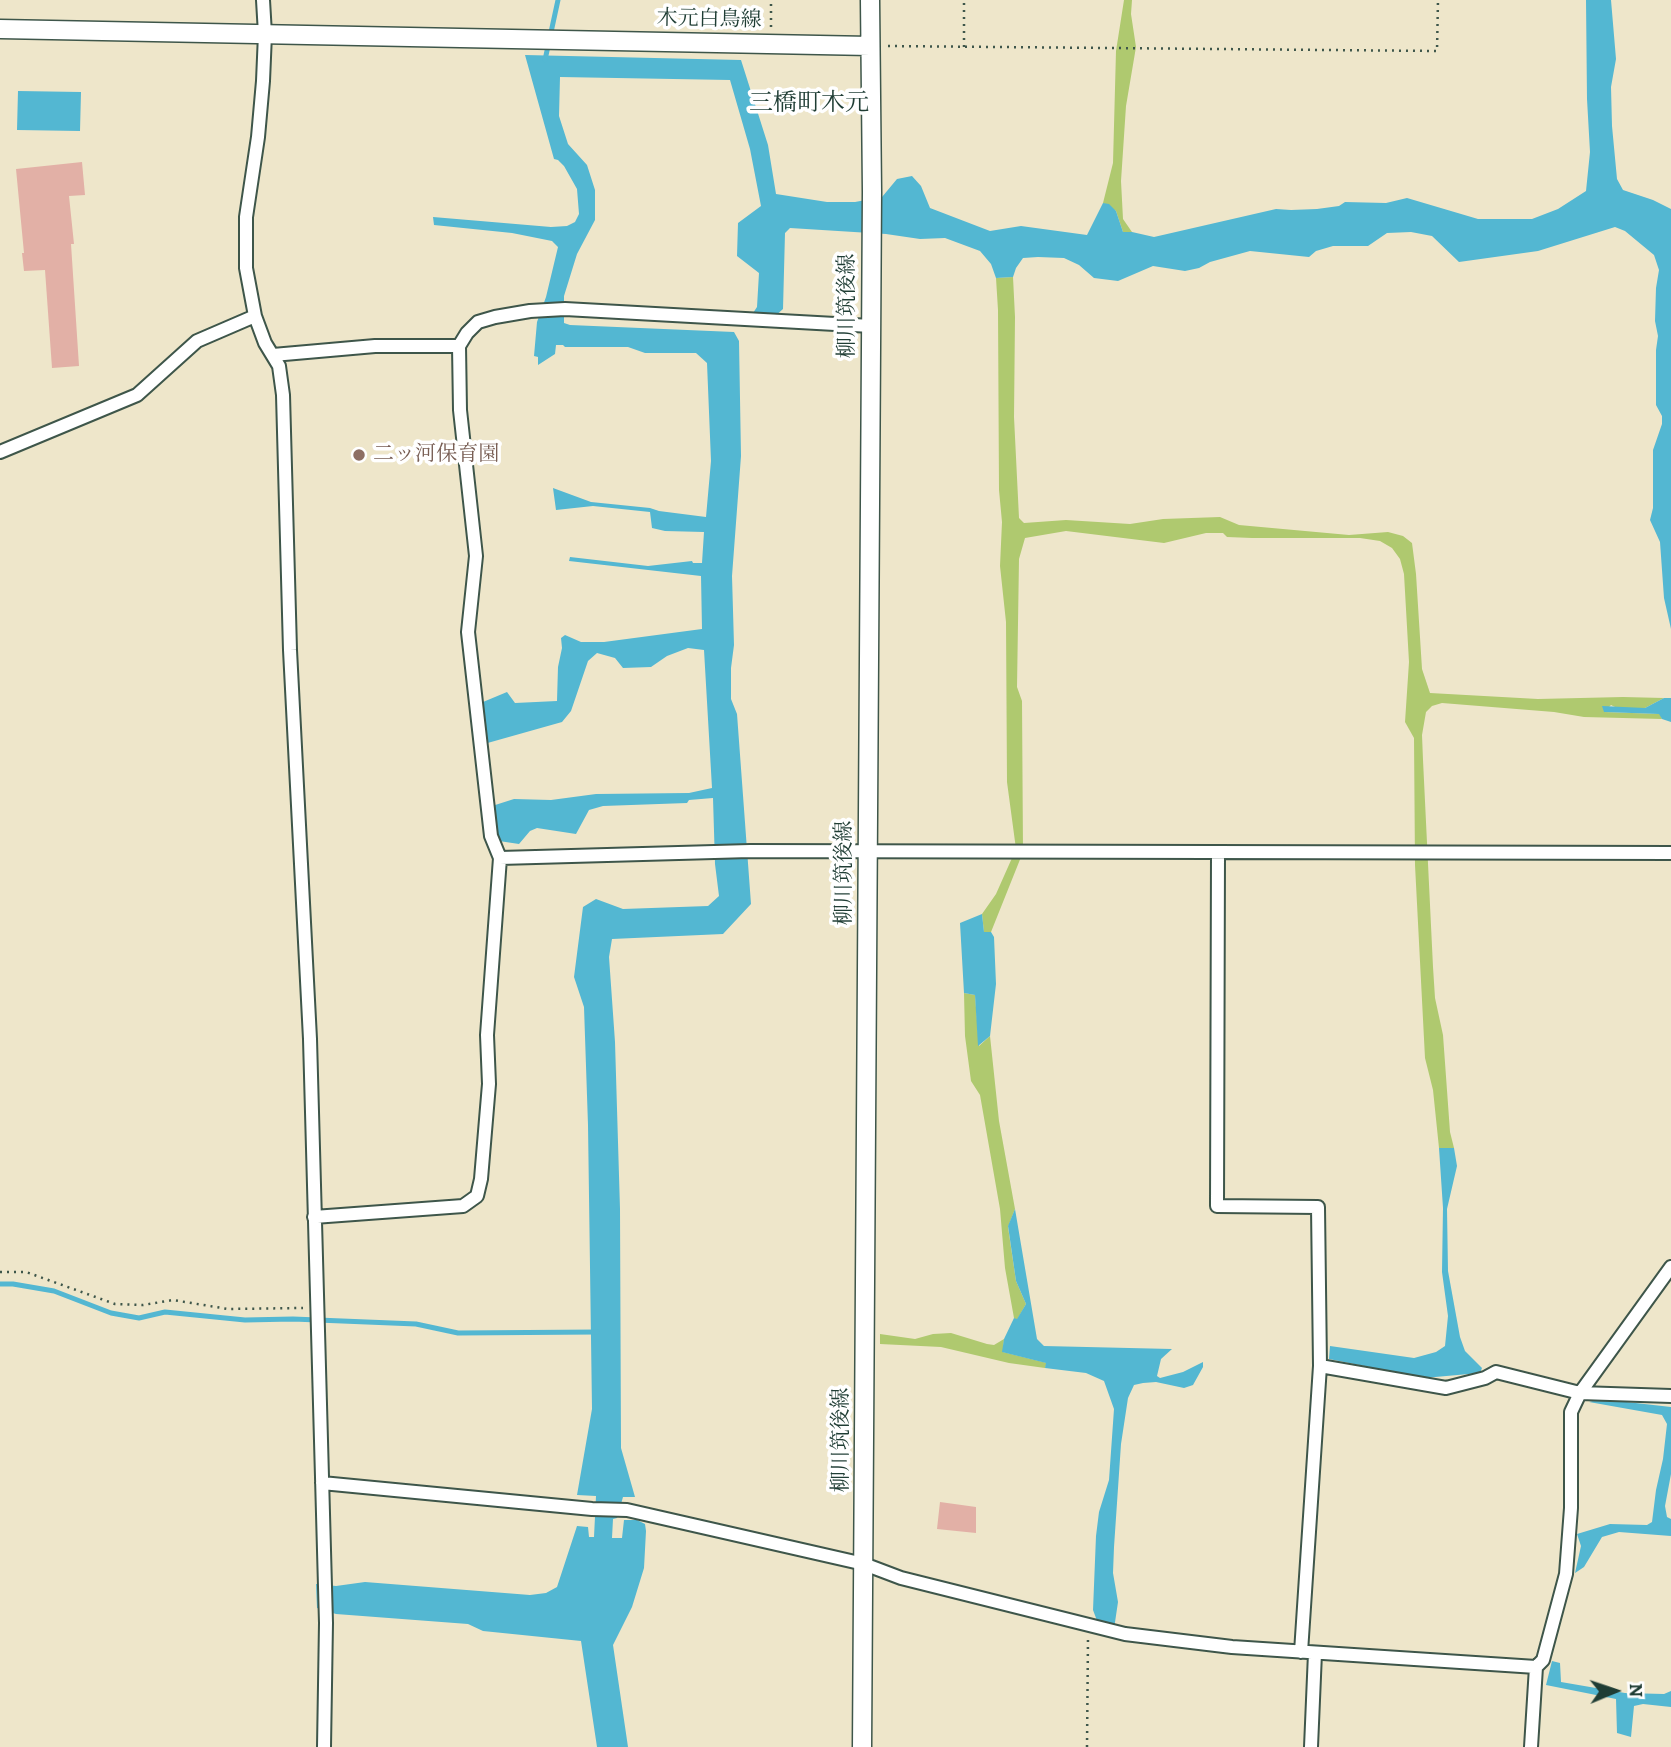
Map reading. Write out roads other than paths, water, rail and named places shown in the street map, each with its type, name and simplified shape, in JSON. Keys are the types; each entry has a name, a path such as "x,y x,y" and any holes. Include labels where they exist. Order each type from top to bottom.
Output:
{"main road":[{"name":"柳川筑後線","path":"862,1747 872,192 870,0"},
{"name":"木元白鳥線","path":"0,29 870,46"}],"street":[{"path":"264,0 265,34 258,137 246,217 246,268 256,318 265,343 279,366 283,395 290,650 310,1040 326,1623 324,1747"},
{"path":"314,1217 463,1206 477,1196 481,1179 489,1084 487,1035 500,858 491,836 468,632 476,556 460,410 459,346 467,332 478,322 530,311 565,309 871,326"},
{"path":"0,452 136,395 197,341 256,318"},
{"path":"272,355 375,346 459,346"},
{"path":"500,858 709,851 1671,853"},
{"path":"1218,852 1217,1206 1318,1207 1320,1366 1301,1652"},
{"path":"1531,1747 1536,1668 1543,1660 1566,1574 1571,1508 1572,1412 1580,1393 1671,1267"},
{"path":"1320,1366 1446,1388 1485,1378 1496,1372 1580,1393 1671,1396"},
{"path":"321,1483 627,1510 864,1564 901,1578 1125,1634 1232,1647 1536,1668"},
{"path":"1311,1747 1315,1653"}],"water":[{"path":"1586,0 1611,0 1616,59 1611,87 1612,126 1617,179 1623,190 1671,209 1671,629 1664,598 1660,542 1650,520 1653,508 1653,450 1662,424 1662,416 1656,405 1658,336 1655,321 1659,270 1654,255 1625,231 1615,227 1538,251 1459,262 1432,236 1411,232 1387,233 1368,246 1333,246 1316,251 1309,257 1250,251 1185,271 1153,266 1118,281 1094,278 1079,265 1064,258 1038,257 1023,258 1013,277 996,278 991,264 980,251 945,238 920,239 886,234 790,228 785,233 783,309 773,318 753,313 757,307 759,273 737,256 738,223 761,206 750,149 730,80 560,77 559,116 568,144 587,165 595,190 595,220 577,254 564,296 564,323 734,332 739,341 741,456 732,576 734,645 731,699 737,714 751,904 723,934 612,939 609,957 615,1042 620,1209 621,1448 635,1497 623,1497 617,1518 613,1519 612,1538 622,1538 624,1520 637,1520 645,1524 646,1531 644,1568 632,1607 613,1645 628,1747 597,1747 581,1641 483,1631 468,1624 336,1614 317,1608 316,1584 336,1586 365,1582 530,1595 546,1593 557,1587 577,1526 588,1527 589,1537 594,1537 596,1496 577,1495 592,1409 584,1007 574,977 583,907 596,899 623,909 708,906 719,896 713,798 689,800 687,803 603,806 589,810 576,834 537,828 530,831 519,844 499,841 492,806 514,799 551,800 596,794 689,793 712,788 704,650 688,648 667,656 651,667 623,668 615,658 597,653 588,661 571,711 562,722 484,744 483,702 507,692 515,703 557,701 561,638 565,635 581,642 604,642 702,629 701,576 569,561 570,557 648,566 692,561 702,563 704,532 652,528 650,512 593,506 556,510 553,488 591,502 706,517 711,461 707,363 696,353 645,353 628,347 556,345 555,354 538,365 538,357 534,356 537,322 558,247 552,241 512,233 434,225 433,217 551,227 567,226 575,222 579,214 577,189 564,166 554,159 525,55 741,60 768,145 776,194 827,202 855,202 882,197 897,179 912,176 921,186 930,208 990,231 1021,226 1087,235 1103,203 1109,204 1116,211 1123,232 1154,237 1276,209 1317,209 1339,206 1345,202 1386,203 1407,198 1478,219 1532,219 1558,209 1586,191 1590,152"},
{"path":"18,91 81,92 80,131 17,130"},
{"path":"1664,698 1671,698 1671,722 1662,719 1659,714 1604,712 1602,706 1645,708"},
{"path":"982,914 984,932 991,932 994,937 996,984 990,1036 978,1046 975,995 964,993 960,923"},
{"path":"1439,1148 1454,1148 1457,1166 1447,1209 1448,1271 1460,1337 1465,1351 1482,1368 1480,1373 1424,1378 1329,1359 1330,1346 1414,1358 1436,1352 1445,1346 1448,1316 1442,1272 1443,1208"},
{"path":"1015,1209 1037,1339 1044,1346 1172,1349 1161,1359 1157,1376 1160,1378 1183,1372 1203,1362 1193,1385 1184,1388 1156,1382 1143,1383 1134,1385 1128,1398 1121,1444 1114,1547 1113,1573 1118,1602 1114,1629 1099,1626 1093,1610 1096,1536 1099,1512 1109,1480 1114,1409 1104,1381 1086,1373 1045,1368 1046,1363 1002,1352 1004,1339 1014,1318 1017,1319 1026,1304 1016,1281 1008,1226"},
{"path":"1600,1399 1671,1407 1671,1474 1665,1506 1667,1517 1671,1519 1671,1536 1619,1532 1602,1537 1584,1567 1575,1573 1581,1546 1577,1534 1610,1524 1647,1525 1652,1522 1663,1459 1667,1424 1662,1415 1589,1402"},
{"path":"1552,1661 1560,1663 1561,1682 1625,1693 1664,1694 1671,1691 1671,1707 1643,1704 1634,1706 1631,1737 1617,1733 1616,1699 1546,1685"}],"waterway":[{"path":"545,60 558,0"},
{"path":"0,1284 54,1291 111,1313 139,1318 165,1312 245,1320 293,1319 416,1324 458,1333 597,1332"}],"place":[{"name":"二ッ河保育園","path":"359,455"}],"district":[{"name":"三橋町木元","path":"809,104"}]}
